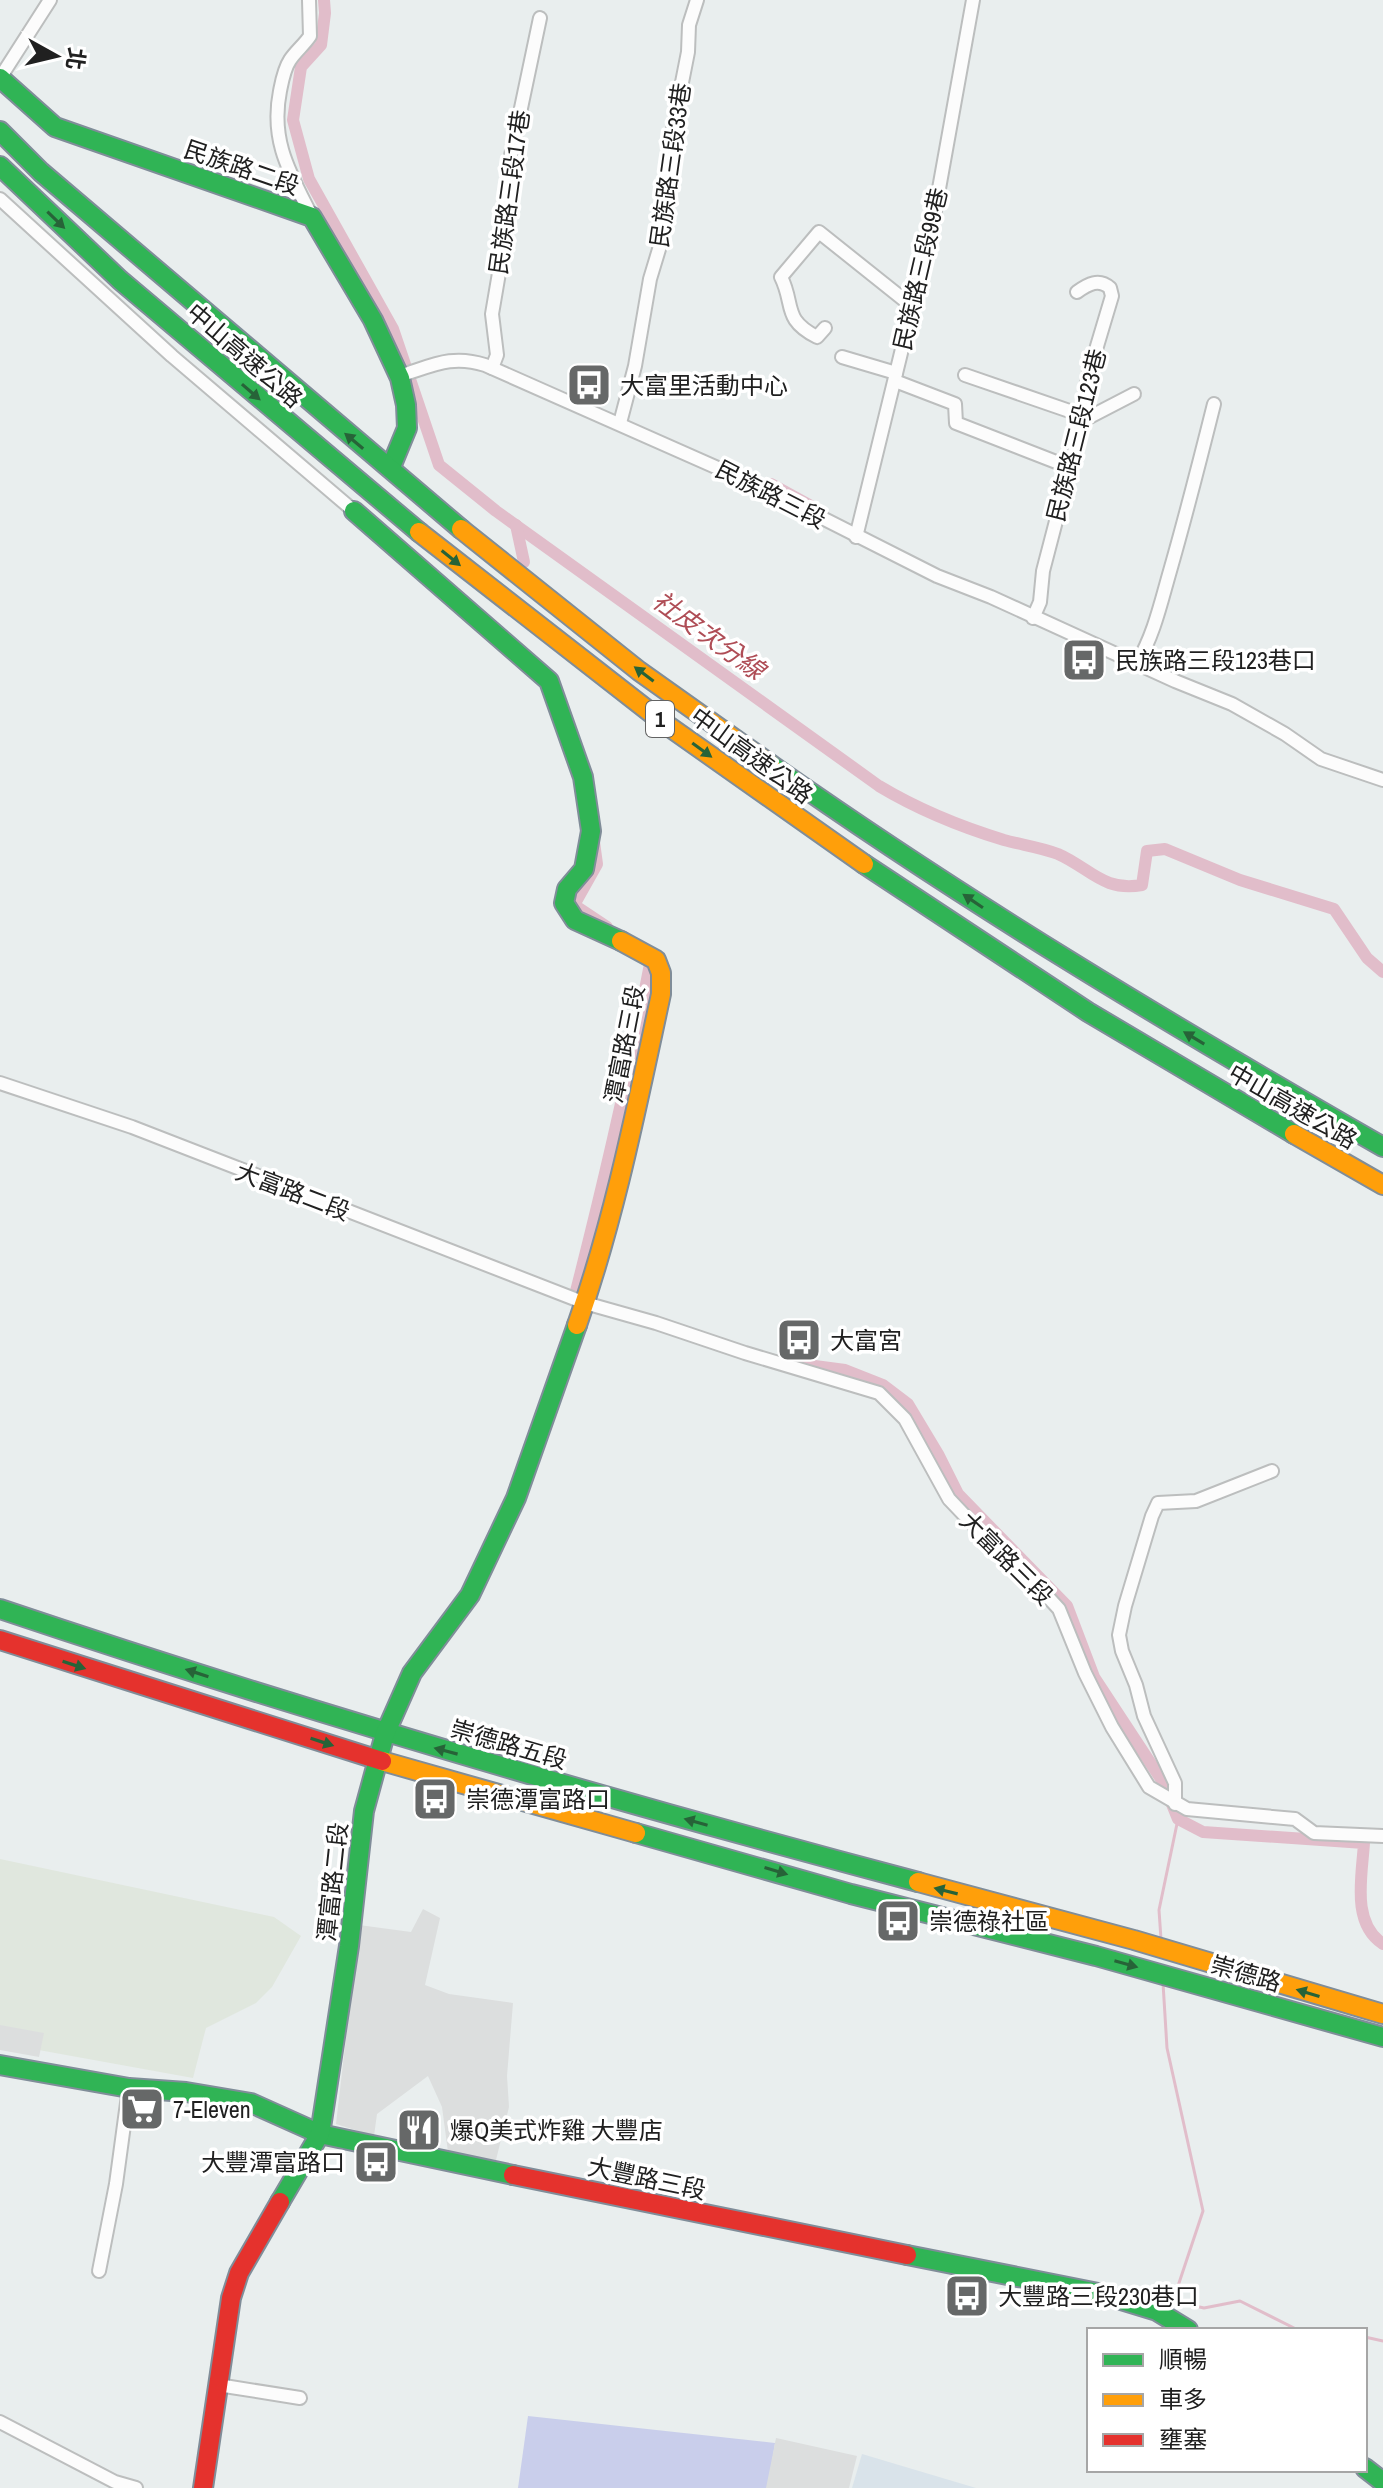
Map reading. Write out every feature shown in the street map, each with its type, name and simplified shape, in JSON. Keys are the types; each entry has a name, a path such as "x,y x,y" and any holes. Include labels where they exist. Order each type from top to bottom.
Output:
{"main road":[{"name":"民族路二段","path":"0,78 55,127 312,217 406,374"},
{"name":"中山高速公路","path":"0,131 41,172 351,438 591,633 702,718 1030,939 1231,1061 1383,1147"},
{"name":"中山高速公路","path":"0,166 97,259 332,461 557,644 779,806 958,926 1190,1075 1383,1185"},
{"path":"393,462 404,442 408,425 406,374"},
{"name":"潭富路三段","path":"354,511 549,681 583,777 591,831 584,869 567,889 564,903 575,920 656,960 661,973 661,994 632,1131 585,1303"},
{"name":"潭富路二段","path":"203,2488 231,2298 239,2273 320,2134 351,1935 364,1811 385,1734 412,1673 470,1595 516,1498 585,1303"},
{"name":"崇德路五段","path":"0,1609 385,1734 860,1869 1103,1932"},
{"path":"0,1640 377,1760"},
{"name":"崇德路","path":"377,1760 851,1894 1096,1956 1383,2037"},
{"name":"崇德路","path":"1103,1932 1383,2014"},
{"name":"大豐路三段","path":"0,2065 129,2088 186,2092 251,2103 320,2134 1098,2293 1155,2312 1186,2328"},
{"path":"1367,2470 1383,2482"}],"street":[{"name":"民族路二段","path":"0,78 50,0"},
{"path":"309,0 310,36 290,60 282,78 277,132 285,162 312,217"},
{"name":"民族路三段33巷","path":"620,423 635,366 650,279 663,236 673,128 688,52 689,25 697,0"},
{"name":"民族路三段99巷","path":"856,537 933,222 973,0"},
{"name":"民族路三段17巷","path":"492,368 497,355 492,314 507,226 509,165 540,18"},
{"path":"0,199 172,356 354,511"},
{"path":"825,328 817,337 795,321 781,277 819,232 913,307"},
{"name":"民族路三段123巷","path":"1033,618 1040,602 1043,571 1089,373 1112,296 1110,288 1103,283 1091,283 1077,292"},
{"path":"842,357 955,404 956,423 1069,467"},
{"name":"民族路三段","path":"406,374 465,358 492,368 763,488 937,576 1232,704 1321,759 1383,780"},
{"path":"965,375 1080,419 1134,394"},
{"path":"1137,663 1145,650 1158,612 1214,404"},
{"name":"大富路二段","path":"0,1083 132,1127 585,1303"},
{"name":"大富路三段","path":"585,1303 879,1393 905,1419 949,1499 1059,1609 1085,1673 1112,1727 1149,1787 1187,1809 1295,1819 1314,1833 1383,1836"},
{"path":"1175,1804 1175,1783 1144,1716 1122,1651 1119,1635 1125,1606 1158,1503 1196,1501 1272,1471"},
{"path":"99,2271 116,2184 129,2088"},
{"path":"218,2385 300,2398"},
{"path":"0,2422 115,2482 136,2488"}],"shaded area":[{"path":"0,1859 274,1917 301,1936 272,1987 256,2003 206,2028 193,2078 0,2043"},
{"path":"423,1909 440,1918 425,1985 449,1994 513,2003 507,2076 509,2107 496,2160 448,2152 442,2107 428,2076 377,2114 374,2136 336,2124 359,1925 411,1932"},
{"path":"0,2025 44,2033 39,2057 0,2050"},
{"path":"528,2416 775,2443 768,2488 518,2488"},
{"path":"776,2438 857,2456 849,2488 766,2488"},
{"path":"862,2454 976,2488 852,2488"}],"waterway":[{"name":"社皮次分線","path":"324,0 321,45 301,67 293,120 309,179 393,329 439,465 496,511 894,795 971,829 1058,854 1117,885 1142,885 1147,851 1165,849 1240,880 1334,909 1367,958 1383,972"},
{"path":"771,484 822,512"},
{"path":"516,525 524,562"},
{"path":"594,842 597,864 574,905 607,927"},
{"path":"583,1302 574,1299 634,1045 651,959 645,954"},
{"path":"792,1363 845,1370 883,1385 908,1404 958,1494 1067,1606 1094,1677 1163,1782 1178,1819 1203,1832 1364,1843 1362,1912 1373,1935 1383,1944"},
{"path":"1161,1939 1159,1910 1178,1819"},
{"path":"1163,1983 1167,2048 1203,2211 1173,2301 1204,2308 1240,2301 1294,2328"},
{"path":"1367,2337 1383,2341"}],"traffic: fast":[{"path":"0,78 55,127 312,217 373,320 400,378 407,428 393,462"},
{"path":"0,131 41,172 461,529"},
{"path":"0,166 120,280 419,532"},
{"path":"354,511 549,681 583,777 591,831 584,869 567,889 564,903 575,920 621,941"},
{"path":"770,764 995,915 1383,1147"},
{"path":"864,864 1088,1012 1294,1134"},
{"path":"280,2202 320,2134 349,1946 364,1811 385,1734 412,1673 470,1595 516,1498 577,1325"},
{"path":"0,1609 457,1753 918,1882"},
{"path":"636,1833 851,1894 1096,1956 1383,2037"},
{"path":"0,2065 129,2088 186,2092 251,2103 320,2134 513,2175"},
{"path":"907,2255 1098,2293 1157,2311 1185,2328"},
{"path":"1367,2470 1383,2482"}],"traffic: slow":[{"path":"461,529 639,671 770,764"},
{"path":"419,532 664,723 864,864"},
{"path":"577,1325 614,1202 661,994 661,973 656,960 621,941"},
{"path":"1294,1134 1383,1185"},
{"path":"382,1761 636,1833"},
{"path":"918,1882 1134,1940 1383,2014"}],"traffic: jam":[{"path":"0,1640 382,1761"},
{"path":"513,2175 907,2255"},
{"path":"203,2488 231,2298 239,2273 280,2202"}],"place":[{"name":"大富里活動中心","path":"589,385"},
{"name":"民族路三段123巷口","path":"1084,660"},
{"name":"大富宮","path":"799,1340"},
{"name":"崇德潭富路口","path":"435,1799"},
{"name":"崇德祿社區","path":"898,1921"},
{"name":"7-Eleven","path":"142,2109"},
{"name":"爆Q美式炸雞 大豐店","path":"419,2130"},
{"name":"大豐潭富路口","path":"376,2162"},
{"name":"大豐路三段230巷口","path":"967,2296"}]}
